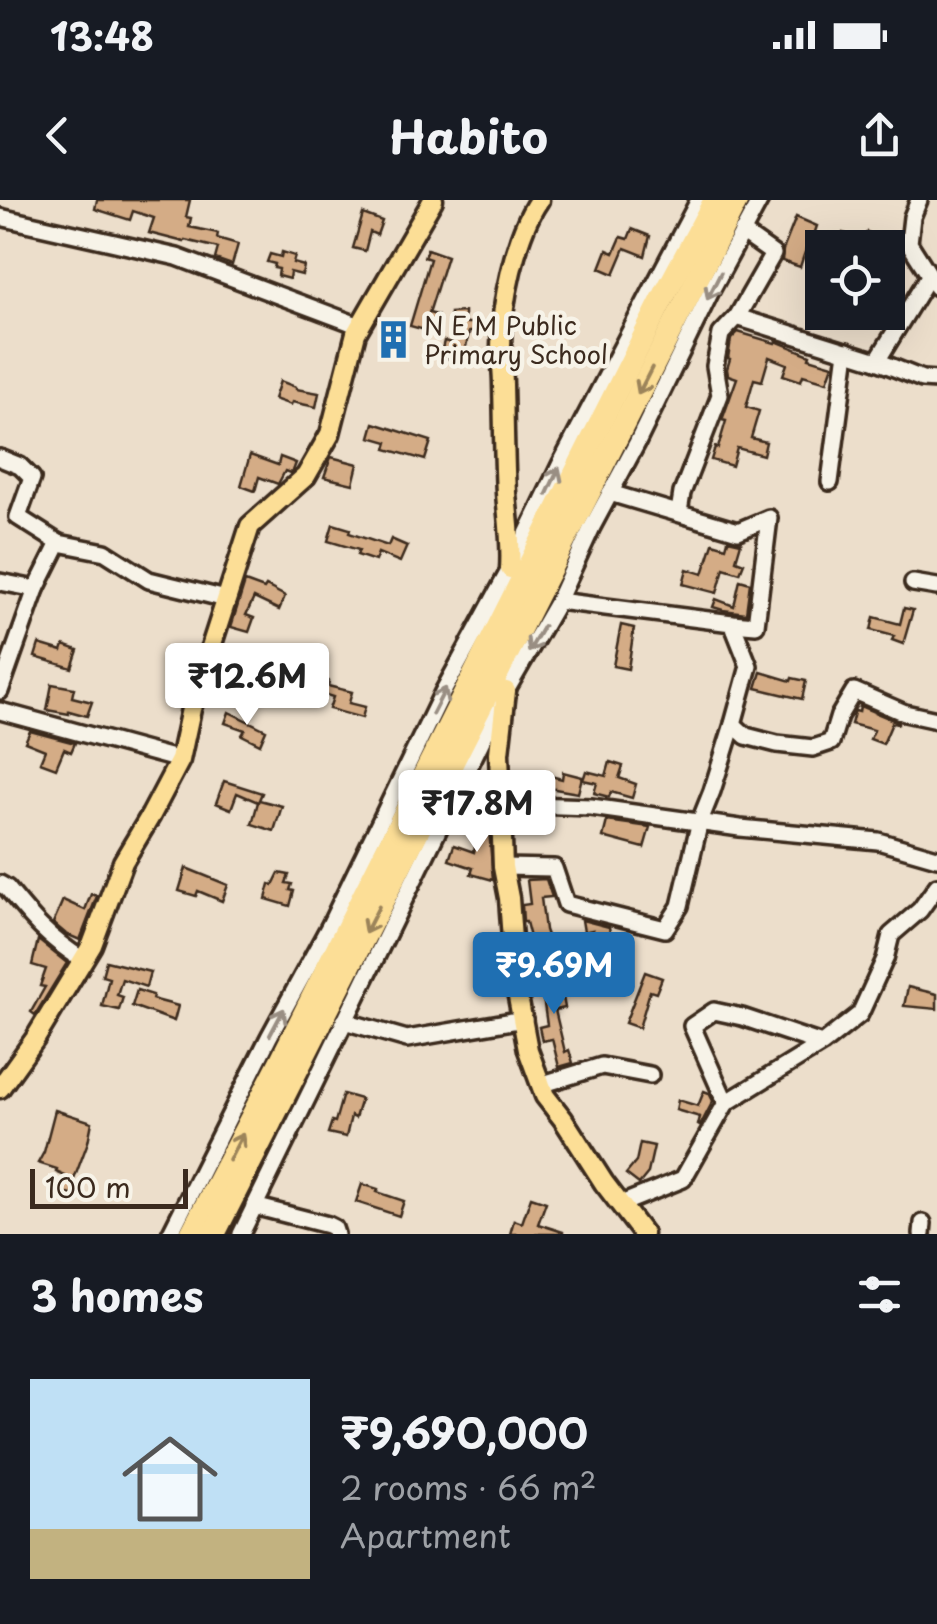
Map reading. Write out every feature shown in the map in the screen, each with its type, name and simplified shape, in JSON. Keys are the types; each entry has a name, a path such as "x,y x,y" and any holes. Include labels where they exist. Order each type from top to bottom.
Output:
{"highway":[{"path":"191,1234 715,200"},
{"path":"214,1234 737,200"}],"main road":[{"path":"0,1088 36,1039 83,960 100,928 124,862 180,760 190,708 250,526 306,476 330,434 356,333 434,200"},
{"path":"510,569 512,542 502,424 504,304 514,261 540,200"},
{"path":"506,691 500,753 503,866 515,981 528,1050 545,1096 643,1234"}],"street":[{"path":"170,1234 561,463 699,200"},
{"path":"241,1234 506,691 558,601 760,200"},
{"path":"878,361 933,282 909,243 918,200"},
{"path":"0,217 178,257 360,326"},
{"path":"678,512 720,395 715,366 722,334 737,317 773,254 742,232"},
{"path":"737,317 878,361 922,379 937,380"},
{"path":"830,482 847,352"},
{"path":"0,458 20,466 32,478 18,517 59,543 105,552 148,580 226,599"},
{"path":"558,601 756,625 769,518 738,531 610,493"},
{"path":"0,691 36,589 59,543"},
{"path":"0,582 36,589"},
{"path":"913,583 937,588"},
{"path":"503,866 554,868 566,904 665,929 680,906 700,820 734,724 749,666 732,622"},
{"path":"734,724 746,736 814,748 831,742 839,716 854,691 904,714 937,720"},
{"path":"0,711 180,760"},
{"path":"500,804 591,807 740,828 878,840 937,858"},
{"path":"0,884 38,927 83,960"},
{"path":"621,1204 683,1179 726,1103 822,1044 860,1014 885,960 891,935 920,910 937,886"},
{"path":"726,1103 692,1026 714,1011 822,1044"},
{"path":"344,1020 407,1040 524,1019"},
{"path":"540,1085 602,1066 650,1074"},
{"path":"254,1206 328,1225 336,1234"}],"building":[{"path":"97,200 190,200 186,217 191,218 189,227 218,233 217,238 238,244 232,265 215,259 218,248 149,233 154,218 133,211 130,220 95,209"},
{"path":"363,214 382,221 377,235 370,232 365,251 353,248"},
{"path":"796,217 817,226 816,230 805,230 800,267 782,261"},
{"path":"632,229 650,236 645,256 625,248 614,274 600,268 607,250 614,253 621,237 628,239"},
{"path":"427,249 447,256 429,313 437,315 432,332 410,326 430,259 424,257"},
{"path":"282,252 295,256 293,263 304,266 302,275 290,272 289,279 278,276 279,269 267,262 270,254 281,257"},
{"path":"464,312 464,323 473,323 474,332 469,332 463,362 440,357 444,341 452,343 450,313"},
{"path":"738,332 776,341 833,365 827,382 803,375 801,381 783,375 787,364 769,357 762,381 754,379 746,407 759,411 751,438 766,442 763,455 737,448 732,466 711,460 715,447 718,448 726,421 722,420 737,378 728,375 727,369 731,339"},
{"path":"280,381 319,393 316,407 274,399"},
{"path":"374,423 431,441 425,460 386,449 388,442 370,437"},
{"path":"250,455 278,465 280,457 296,463 293,471 285,471 278,484 259,477 255,491 241,486"},
{"path":"331,457 358,464 353,484 324,477"},
{"path":"333,524 388,546 391,539 407,546 400,562 378,553 375,561 357,555 359,550 328,541"},
{"path":"728,540 741,543 736,560 744,563 740,573 724,568 717,593 683,584 687,569 703,574 713,543 726,547"},
{"path":"740,580 750,583 746,613 713,607 716,599 734,606"},
{"path":"245,582 264,589 266,586 285,596 279,610 254,598 246,615 254,618 249,632 231,627"},
{"path":"904,608 913,610 903,644 892,640 894,636 871,630 874,617 900,624"},
{"path":"621,625 634,628 628,669 613,666"},
{"path":"39,644 62,651 64,645 78,650 72,668 35,657"},
{"path":"761,672 806,681 802,699 756,688"},
{"path":"317,677 329,681 328,686 352,692 349,703 365,707 362,718 329,709 333,697 313,691"},
{"path":"52,684 74,688 72,697 92,702 87,716 47,710"},
{"path":"860,706 898,722 892,723 883,744 870,739 874,730 851,724"},
{"path":"229,712 266,730 260,744 242,735 245,730 225,723"},
{"path":"30,731 75,743 71,752 64,749 56,768 40,762 45,750 25,742"},
{"path":"610,762 623,766 619,778 636,784 632,798 611,792 609,797 594,793 597,783 583,780 586,771 606,776"},
{"path":"535,772 562,779 563,772 582,777 578,793 532,785"},
{"path":"224,781 262,793 259,800 282,806 274,831 252,824 258,802 237,793 231,809 216,803"},
{"path":"607,821 650,827 644,848 603,837"},
{"path":"479,826 489,828 493,880 471,874 473,868 449,860 454,845 474,852"},
{"path":"186,868 228,885 222,901 198,891 196,896 179,891"},
{"path":"279,873 289,875 286,883 292,884 290,906 266,899 270,884"},
{"path":"546,879 552,897 541,898 550,944 533,949 523,922 522,905 530,904 527,880"},
{"path":"91,894 97,896 80,940 53,923 63,900 85,910"},
{"path":"582,920 609,927 613,968 596,964 598,952 586,949 592,930 584,932"},
{"path":"38,940 67,963 35,1015 31,1012 45,987 40,986 46,969 32,965"},
{"path":"106,961 150,972 146,987 122,979 117,995 123,997 119,1010 102,1006 109,978 102,976"},
{"path":"645,972 662,978 656,993 650,991 639,1028 625,1023"},
{"path":"559,974 565,1008 555,1010 565,1052 569,1050 573,1063 559,1067 552,1039 542,1041 539,1027 547,1025 540,977"},
{"path":"908,987 937,994 937,1009 904,1006"},
{"path":"137,990 178,1006 174,1021 132,1006"},
{"path":"704,1091 713,1101 700,1126 700,1117 676,1110 678,1100 698,1106"},
{"path":"343,1094 361,1099 355,1118 351,1116 346,1137 328,1133"},
{"path":"55,1110 92,1122 73,1182 78,1184 74,1196 60,1191 65,1176 38,1163"},
{"path":"640,1143 654,1146 648,1173 639,1184 626,1174 636,1162"},
{"path":"362,1184 404,1201 399,1216 356,1202"},
{"path":"531,1197 546,1202 538,1224 563,1234 510,1234 514,1220 522,1223"}],"place":[{"name":"N E M Public Primary School","path":"394,339"}]}
